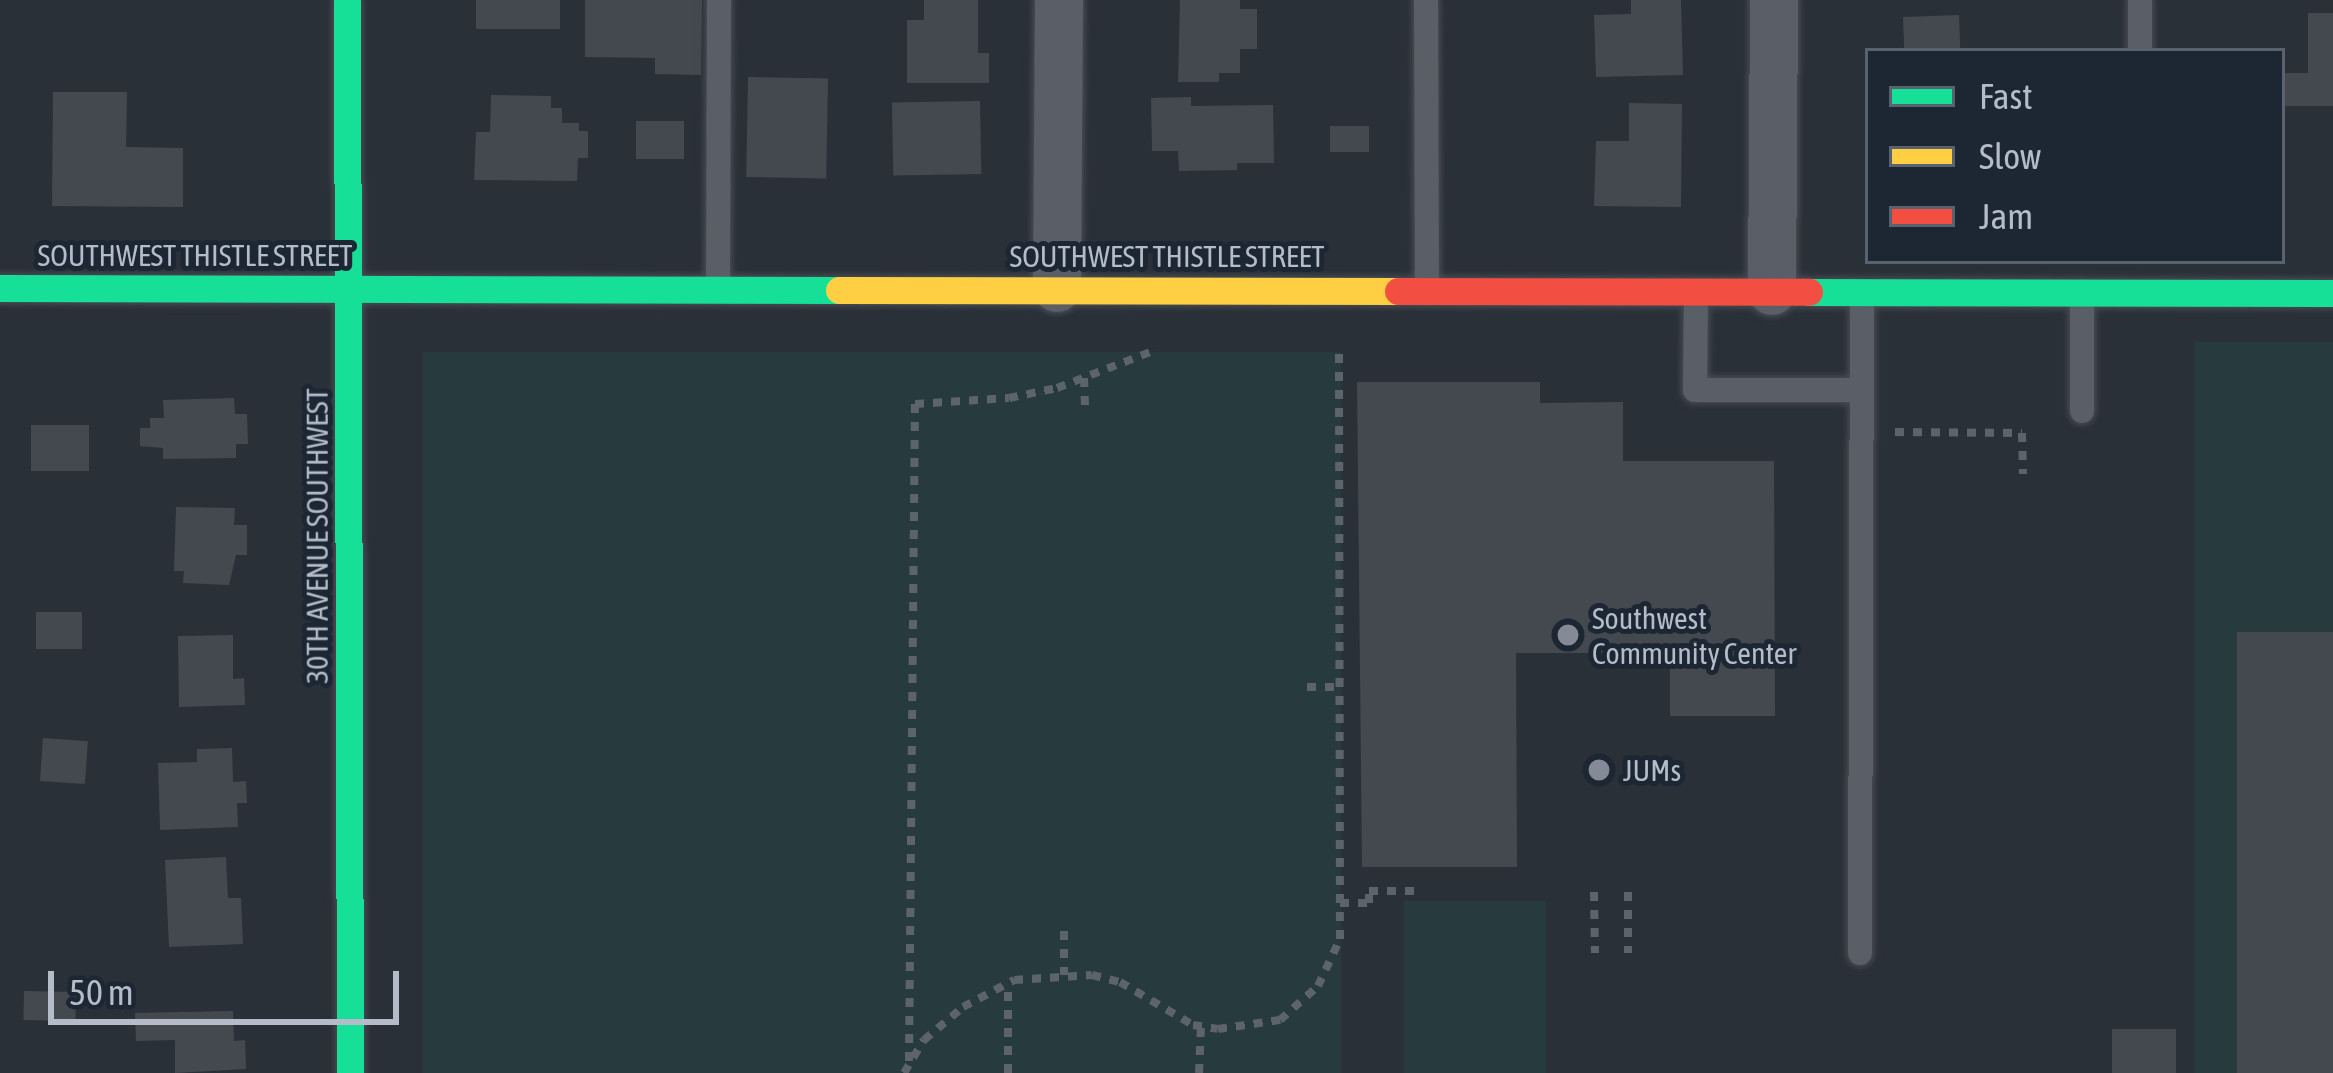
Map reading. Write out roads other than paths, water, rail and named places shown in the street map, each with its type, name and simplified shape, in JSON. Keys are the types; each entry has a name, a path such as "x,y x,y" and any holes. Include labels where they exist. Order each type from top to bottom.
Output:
{"street":[{"name":"30TH AVENUE SOUTHWEST","path":"347,0 350,1073"},
{"path":"1057,288 1059,0"},
{"path":"1772,291 1774,0"},
{"name":"SOUTHWEST THISTLE STREET","path":"0,288 2333,293"}],"lane":[{"path":"718,288 719,0"},
{"path":"1426,0 1426,291"},
{"path":"2140,0 2140,48"},
{"path":"2141,264 2141,292"},
{"path":"1696,291 1695,390 1862,390"},
{"path":"1861,953 1862,292"},
{"path":"2083,292 2083,411"}],"place":[{"name":"Southwest Community Center","path":"1568,635"},
{"name":"JUMs","path":"1599,770"}]}
